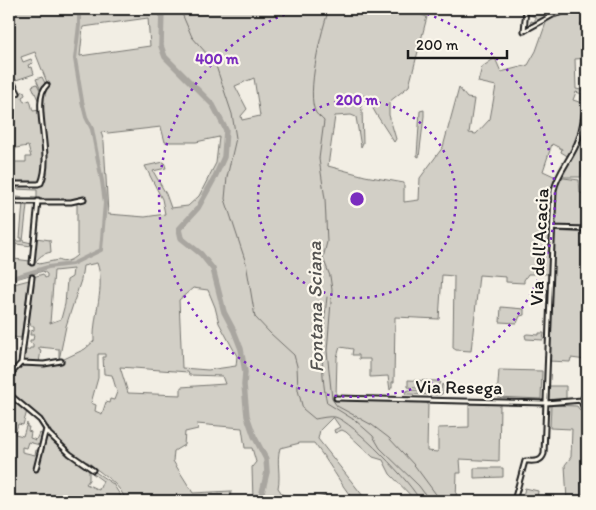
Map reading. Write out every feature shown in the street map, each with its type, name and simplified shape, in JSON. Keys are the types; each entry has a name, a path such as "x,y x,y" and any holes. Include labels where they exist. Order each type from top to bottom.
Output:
{"street":[{"path":"526,9 524,31 553,15 572,9"},
{"path":"9,75 18,92"},
{"path":"9,238 14,184 40,184 44,176 46,160 41,95 47,86"},
{"name":"Via dell'Acacia","path":"514,501 525,461 541,460 544,454 554,190 556,178 579,138 587,100"},
{"path":"12,203 15,201 71,202 84,199"},
{"path":"32,263 38,201"},
{"path":"552,228 587,229"},
{"path":"9,376 21,362 32,277"},
{"path":"21,362 44,364 61,361"},
{"path":"9,394 40,420 49,434 74,457 93,470"},
{"path":"587,396 582,400 583,406 587,409"},
{"name":"Via Resega","path":"336,398 546,403 582,400"},
{"path":"36,469 46,429"}],"shaded area":[{"path":"9,9 418,9 417,13 427,17 409,86 389,102 389,115 396,139 394,142 366,96 359,96 362,110 363,143 361,147 356,117 351,115 335,116 328,166 365,176 404,183 404,202 419,200 420,178 443,147 459,88 467,98 474,99 469,133 476,134 490,119 496,86 478,82 482,67 495,58 501,72 528,65 536,51 547,20 569,10 587,9 587,20 581,23 582,33 587,32 587,58 575,59 576,89 587,91 585,101 581,100 582,94 576,92 573,100 585,104 578,137 569,157 561,152 562,149 552,144 543,171 556,177 579,180 580,193 587,194 587,227 552,226 553,190 549,274 528,274 524,283 506,282 506,277 479,275 471,351 453,348 454,276 442,275 439,319 395,317 394,382 392,382 390,390 388,376 370,377 370,359 359,359 359,355 352,355 353,349 340,347 337,357 336,397 428,403 427,451 438,452 438,428 469,427 469,403 500,404 499,461 460,459 461,473 457,473 456,500 484,501 416,501 390,474 383,460 373,457 346,432 342,430 335,433 334,430 340,427 333,417 320,430 318,439 367,501 354,501 314,443 300,443 280,448 279,453 278,488 285,498 294,501 253,501 252,467 256,462 252,448 245,448 242,428 197,424 198,429 185,432 184,445 174,451 173,461 193,493 231,491 230,501 9,501 9,396 27,411 23,425 18,424 15,434 23,436 27,423 28,431 31,432 30,438 36,440 39,433 43,434 40,445 28,442 26,448 22,447 22,452 35,455 36,450 39,451 34,471 36,471 45,437 49,436 72,458 89,469 89,480 86,484 99,490 103,481 92,473 94,471 113,484 122,498 124,496 107,477 88,462 75,456 50,434 41,420 9,392 9,379 22,364 46,365 64,361 64,359 85,349 94,341 100,282 97,263 83,266 81,280 66,326 59,360 59,349 39,347 41,350 39,363 22,361 24,350 33,348 30,340 33,340 34,335 30,335 31,331 34,330 34,326 31,326 28,321 33,277 43,274 45,278 47,277 47,274 43,271 9,281 9,241 22,241 22,238 20,238 23,203 27,205 23,241 32,243 32,246 16,244 14,259 30,261 33,264 36,238 50,240 51,252 38,259 35,263 39,264 58,260 70,260 77,255 76,202 83,201 13,200 12,197 37,198 37,190 15,189 13,191 15,185 42,184 45,177 47,160 42,95 48,85 35,52 21,57 23,62 31,59 33,63 28,65 29,68 32,67 34,74 13,81 9,74","holes":["148,18 150,46 80,56 83,27","254,78 260,116 242,120 241,116 247,109 235,86","161,127 165,142 196,142 219,137 216,163 199,196 188,206 171,208 166,194 153,171 166,168 164,162 145,166 162,199 165,214 145,217 108,214 104,142 101,132 108,133","73,269 72,277 67,280 65,304 61,319 50,323 54,271","193,288 208,290 219,323 237,356 236,366 208,370 182,368 179,300","98,354 105,354 105,357 103,357 104,374 112,375 117,392 114,400 110,399 109,403 106,402 102,414 95,411 96,405 91,403 98,378","120,367 188,372 189,375 222,376 225,384 181,387 181,395 128,393"]},
{"path":"538,9 567,9 526,28 526,24 530,25 531,21 535,22 535,17 527,13 534,15 536,11 539,11"},
{"path":"9,77 18,94 24,91 25,95 22,97 24,102 30,100 33,111 40,110 45,159 40,182 16,182 13,184 9,214 9,162 26,162 26,157 31,157 28,146 16,148 15,150 9,149"},
{"path":"42,77 45,83 40,92 39,102 32,86 37,84 40,90 36,79"},
{"path":"587,106 587,161 582,162 581,177 562,177 561,175 580,139"},
{"path":"424,110 419,157 417,156 420,111"},
{"path":"552,231 587,233 587,365 586,360 571,358 570,362 548,361"},
{"path":"29,280 21,338 13,337 12,353 9,353 9,282 10,285"},
{"path":"501,307 524,309 524,315 520,316 517,323 500,322"},
{"path":"539,333 544,333 543,340 526,339 525,335 527,334 539,335"},
{"path":"499,370 542,371 541,399 497,397"},
{"path":"408,380 440,382 437,388 423,389 408,387"},
{"path":"442,384 444,387 443,393 440,395 406,394 405,392 409,390 434,391 441,389"},
{"path":"548,386 566,386 566,400 548,400"},
{"path":"551,405 577,406 587,415 587,501 567,501 565,465 571,457 572,429 550,428"},
{"path":"474,468 503,468 503,477 474,478"},
{"path":"525,488 538,491 537,498 542,499 542,501 516,501 517,496 523,496"},
{"path":"326,496 342,501 304,501"}],"waterway":[{"path":"9,279 48,267 72,264 101,250 105,203 92,129 86,117 82,101 75,59 79,9"},
{"path":"162,9 161,46 165,57 213,105 226,130 224,157 214,179 198,208 179,229 181,238 201,254 213,269 224,312 241,349 245,372 244,385 247,416 254,436 266,459 267,472 260,501"},
{"path":"180,9 192,37 215,63 232,114 236,138 227,177 225,199 246,263 255,317 294,355 297,366 298,390 303,409 315,419 335,417 355,430 395,468 420,501"},
{"name":"Fontana Sciana","path":"329,9 322,31 312,92 316,113 324,121 319,159 325,199 327,242 323,258 330,276 332,290 327,351 332,399 337,406 372,425 389,438 415,466 441,501"},
{"name":"Fontana Sciana","path":"327,297 322,363 327,403 356,421 373,436 380,448 419,486 430,501"}]}
